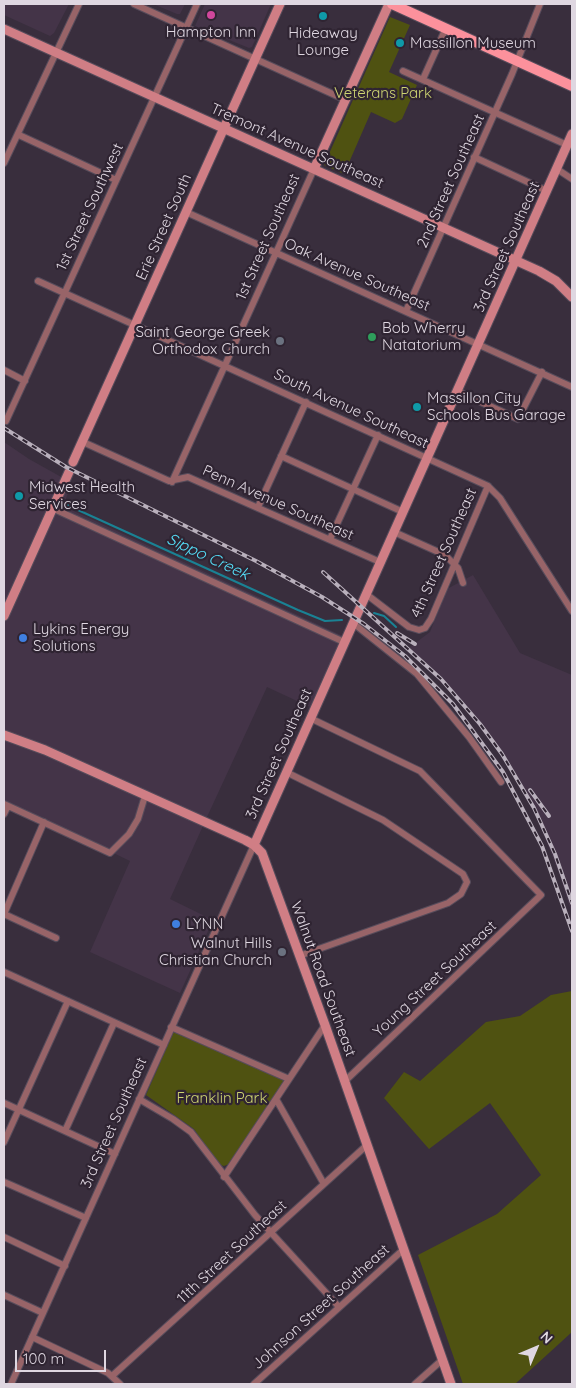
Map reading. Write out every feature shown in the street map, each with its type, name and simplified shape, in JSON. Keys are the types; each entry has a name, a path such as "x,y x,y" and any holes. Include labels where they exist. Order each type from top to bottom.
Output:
{"main road":[{"path":"391,4 572,86"}],"street":[{"path":"4,163 19,135 79,4"},
{"path":"134,4 346,100"},
{"name":"1st Street Southwest","path":"6,422 197,4"},
{"name":"Erie Street South","path":"73,462 280,4"},
{"name":"1st Street Southeast","path":"172,482 391,4"},
{"name":"2nd Street Southeast","path":"406,311 540,4"},
{"path":"423,79 446,28"},
{"name":"Tremont Avenue Southeast","path":"4,29 516,260 556,281 572,298"},
{"path":"403,70 567,145"},
{"name":"3rd Street Southeast","path":"11,1384 572,134"},
{"path":"19,135 116,180"},
{"path":"474,158 547,191"},
{"path":"557,169 572,179"},
{"name":"Oak Avenue Southeast","path":"186,212 572,387"},
{"name":"South Avenue Southeast","path":"38,281 488,486 500,498 572,611"},
{"path":"4,370 25,381"},
{"path":"458,391 518,419 542,372"},
{"path":"258,507 306,402"},
{"path":"330,540 378,435"},
{"name":"Penn Avenue Southeast","path":"83,442 172,482 181,477 188,477 380,562"},
{"path":"281,456 403,512"},
{"path":"4,616 69,472"},
{"name":"4th Street Southeast","path":"366,594 409,627 416,630 423,629 431,619 488,486"},
{"path":"52,508 344,642"},
{"path":"394,532 445,554 454,562 463,583"},
{"path":"352,623 416,674 470,737 501,782"},
{"name":"Young Street Southeast","path":"310,718 420,771 541,895 345,1081"},
{"path":"4,734 254,845"},
{"path":"286,772 383,820 464,874 467,884 456,898 441,906 299,956"},
{"path":"4,814 6,805 111,853 123,842 134,827 145,796"},
{"path":"44,822 4,914 56,938"},
{"name":"Walnut Road Southeast","path":"254,845 265,860 451,1384"},
{"path":"4,972 164,1045"},
{"path":"4,1142 68,1001"},
{"path":"65,1131 114,1023"},
{"path":"224,1177 325,1025"},
{"path":"171,1028 289,1079"},
{"path":"276,1098 324,1184"},
{"path":"139,1099 173,1118 191,1132 224,1177 339,1307"},
{"path":"4,1103 115,1154"},
{"name":"11th Street Southeast","path":"112,1376 367,1145"},
{"path":"4,1182 86,1218"},
{"path":"4,1237 65,1266"},
{"name":"Johnson Street Southeast","path":"254,1384 404,1249"},
{"path":"4,1295 43,1313"},
{"path":"32,1337 112,1376 120,1384"},
{"path":"415,1384 442,1360"}],"shaded area":[{"path":"4,4 69,4 54,33 50,36 4,15"},
{"path":"153,4 185,4 180,14 177,14"},
{"path":"205,4 271,4 252,47 249,48 195,26"},
{"path":"4,442 29,459 72,483 63,506 343,636 310,707 267,687 207,817 170,899 213,920 180,993 90,952 130,861 4,800"},
{"path":"473,575 520,653 572,675 572,914 559,873 538,820 513,774 486,735 448,689 406,650 430,632 447,589"}],"green space":[{"name":"Veterans Park","path":"390,17 410,25 389,72 417,85 402,119 395,123 371,112 344,174 324,165"},
{"path":"572,991 572,1332 515,1384 463,1384 418,1255 497,1214 541,1175 490,1103 429,1149 384,1098 404,1072 420,1081 486,1022 520,1016 551,995"},
{"name":"Franklin Park","path":"174,1031 286,1080 229,1164 224,1166 220,1165 194,1129 146,1095"}],"waterway":[{"name":"Sippo Creek","path":"67,505 298,610 325,621 342,620"},
{"name":"Sippo Creek","path":"374,613 384,616 396,627"}],"railway":[{"path":"4,428 66,467 256,561 322,597 364,624 405,656 453,704 503,772 542,846 572,931"},
{"path":"323,572 441,679 480,724 502,754 534,808 555,854 572,903"},
{"path":"397,633 415,644"},
{"path":"530,790 549,816"}],"place":[{"name":"Hampton Inn","path":"211,15"},
{"name":"Hideaway Lounge","path":"323,16"},
{"name":"Massillon Museum","path":"400,43"},
{"name":"Bob Wherry Natatorium","path":"372,337"},
{"name":"Saint George Greek Orthodox Church","path":"280,341"},
{"name":"Massillon City Schools Bus Garage","path":"417,407"},
{"name":"Midwest Health Services","path":"19,496"},
{"name":"Lykins Energy Solutions","path":"23,638"},
{"name":"LYNN","path":"176,924"},
{"name":"Walnut Hills Christian Church","path":"282,952"}]}
